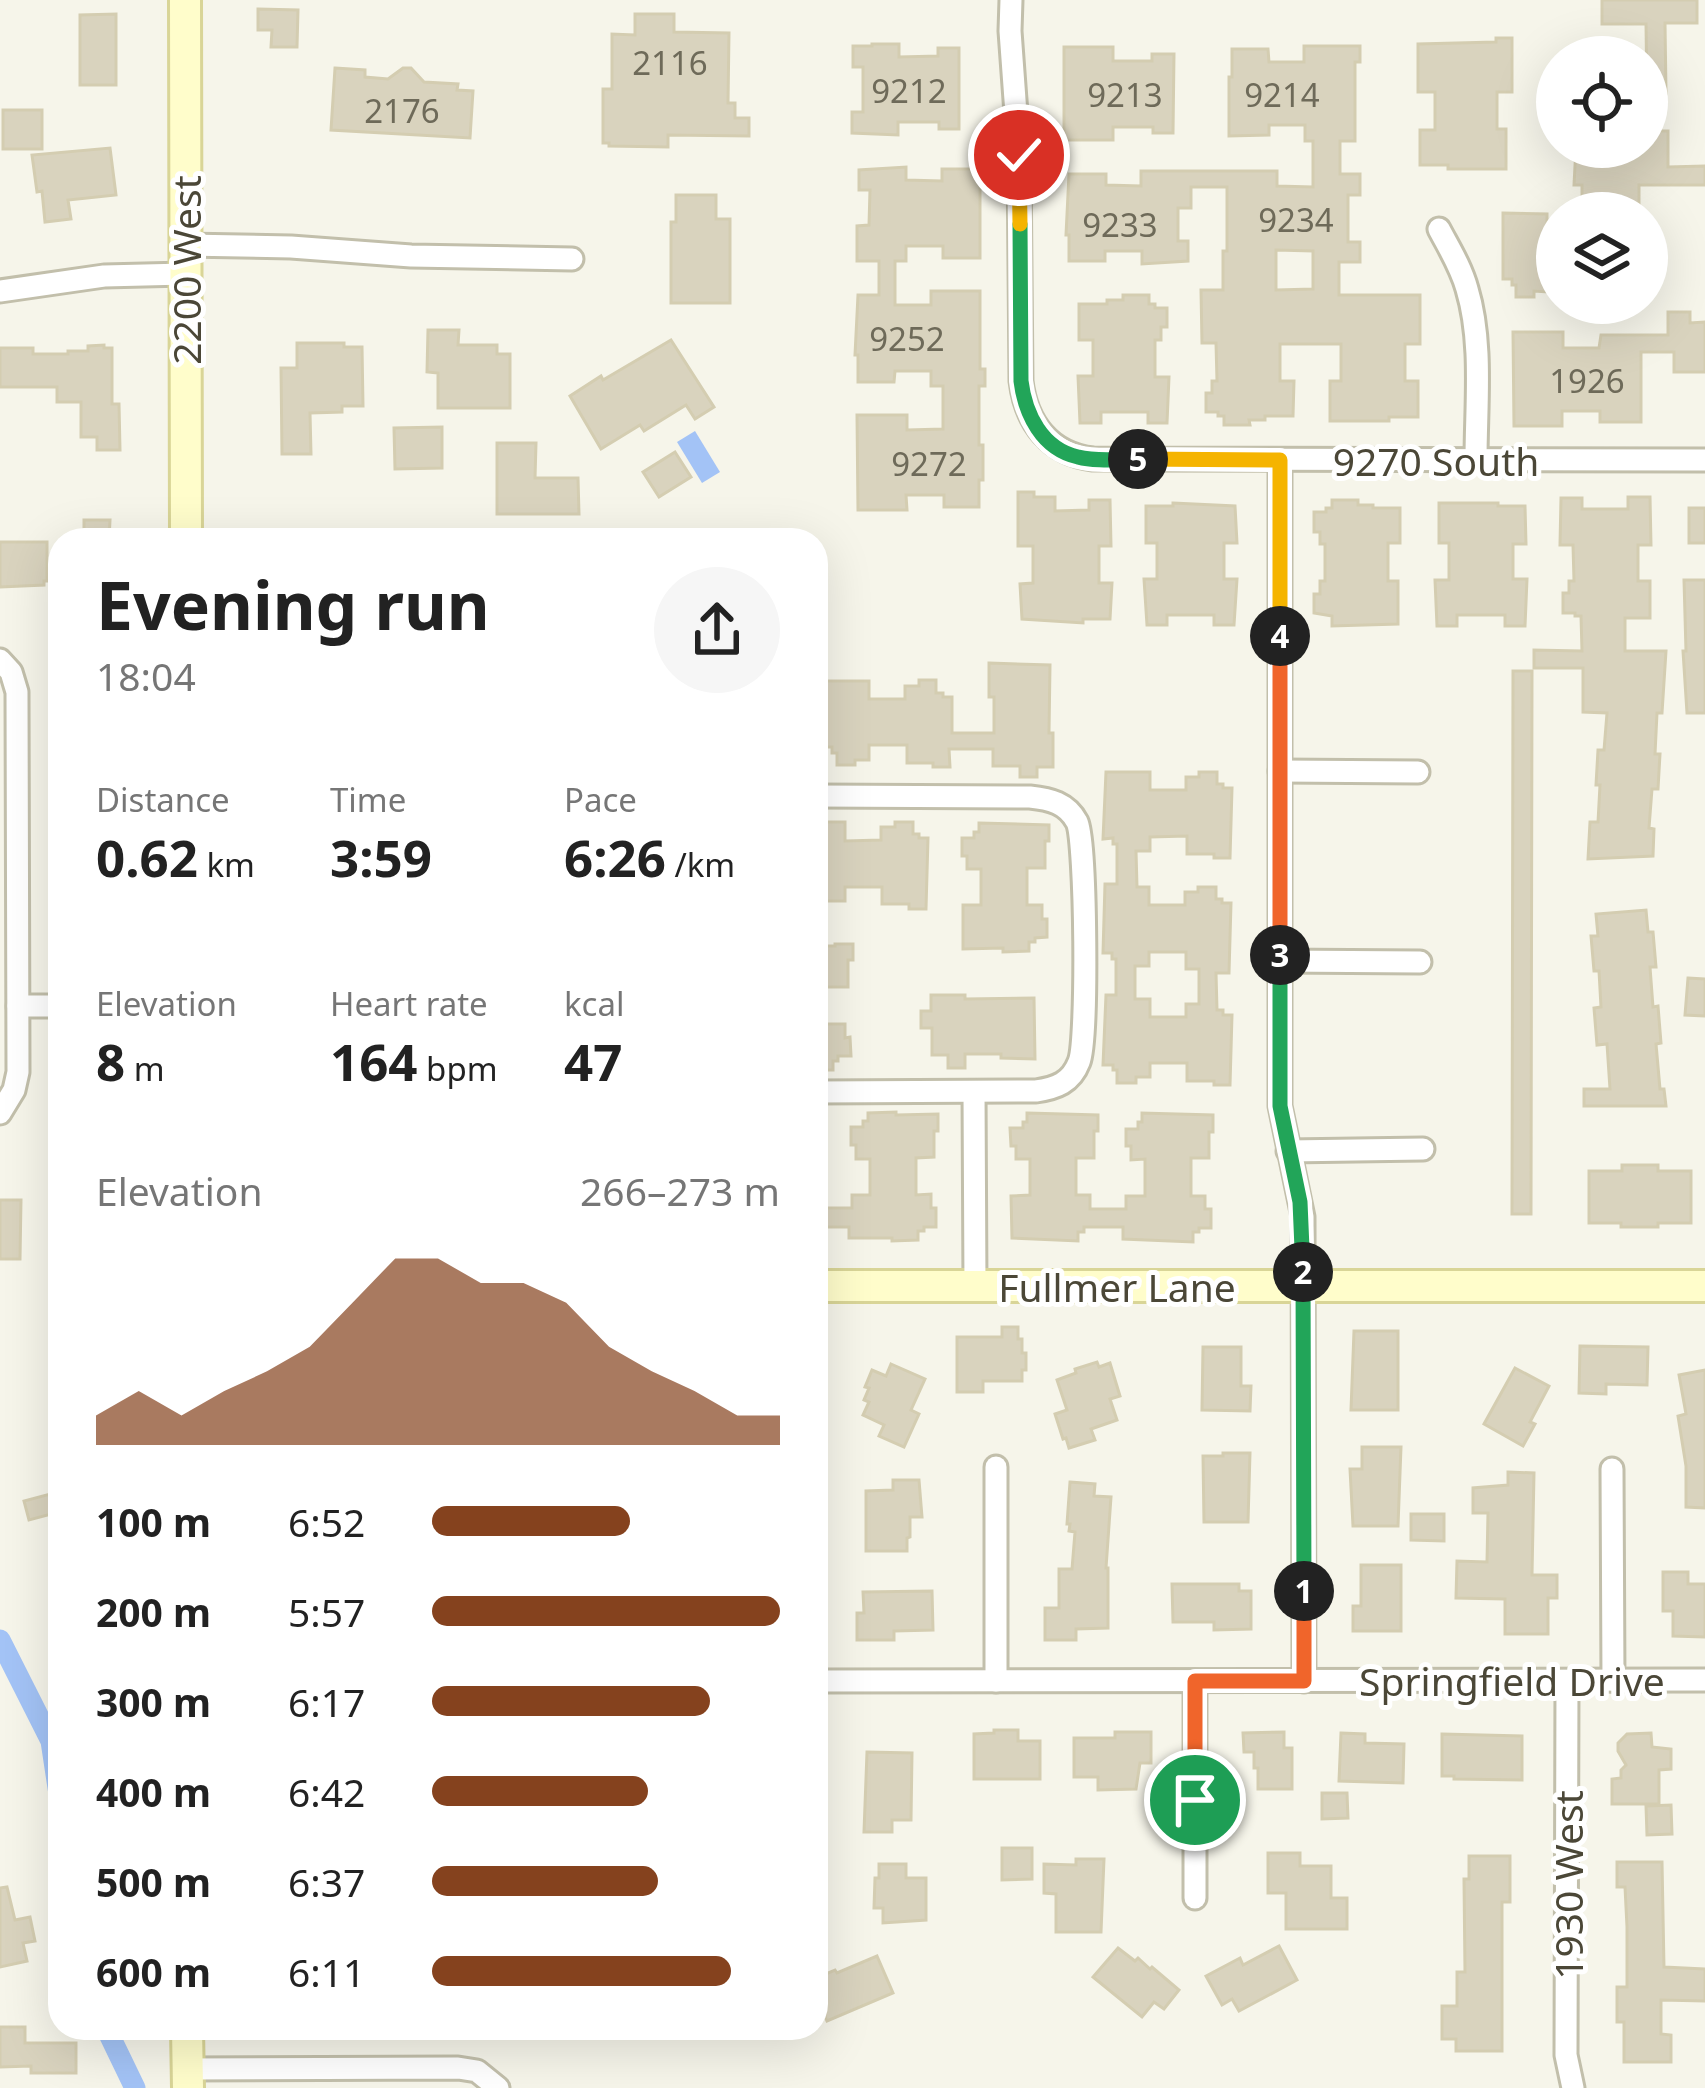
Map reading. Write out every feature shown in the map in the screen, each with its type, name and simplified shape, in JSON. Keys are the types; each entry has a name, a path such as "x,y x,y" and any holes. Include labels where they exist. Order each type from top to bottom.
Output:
{"street":[{"name":"2200 West","path":"185,0 186,528"},
{"name":"9270 South","path":"1011,0 1023,400 1034,424 1064,452 1077,457 1280,460 1705,460"},
{"path":"1439,229 1472,307 1476,460"},
{"path":"0,291 291,247 411,256 572,259"},
{"path":"1280,460 1280,1106 1303,1217 1304,1681"},
{"path":"0,1113 16,1081 18,1006 9,905 17,692 3,662"},
{"path":"1280,771 1418,772"},
{"path":"828,796 1030,797 1058,803 1070,812 1082,837 1084,1044 1064,1084 1036,1091 828,1092"},
{"path":"1280,961 1420,962"},
{"path":"18,1006 48,1006"},
{"path":"974,1092 975,1286"},
{"path":"1288,1151 1423,1150"},
{"name":"Fullmer Lane","path":"828,1286 1705,1286"},
{"path":"996,1467 996,1681"},
{"path":"1612,1468 1613,1680"},
{"name":"Springfield Drive","path":"828,1681 1705,1680"},
{"path":"1195,1681 1196,1898"},
{"name":"1930 West","path":"1567,1681 1566,2055 1573,2088"},
{"path":"188,2040 188,2078 458,2068 477,2071 498,2088"}],"water":[{"path":"695,431 720,472 702,483 677,442"}],"building":[{"path":"1602,0 1697,0 1697,23 1665,23 1665,36 1646,36 1646,24 1602,24"},
{"path":"258,9 298,10 297,47 271,47 272,30 258,30"},
{"path":"116,14 116,85 80,85 80,15"},
{"path":"635,14 674,14 674,32 729,33 728,103 735,103 735,118 749,118 749,136 668,135 668,147 603,143 603,89 612,89 612,34 635,35"},
{"path":"1496,38 1512,38 1512,92 1497,92 1497,129 1506,129 1506,169 1420,165 1420,130 1435,130 1435,92 1418,92 1418,44 1496,42"},
{"path":"899,44 899,57 938,56 938,48 959,48 959,129 939,129 939,122 898,122 898,135 852,133 852,112 863,112 863,67 853,67 853,46"},
{"path":"1304,46 1360,46 1360,62 1355,62 1355,141 1340,141 1340,174 1360,174 1360,195 1348,195 1348,242 1360,242 1360,262 1339,262 1339,295 1420,295 1420,344 1405,344 1405,381 1418,381 1418,417 1330,421 1330,381 1341,381 1341,344 1280,344 1280,381 1294,381 1293,416 1265,416 1265,420 1249,420 1250,425 1224,425 1224,416 1206,412 1206,393 1212,393 1212,381 1217,381 1216,343 1202,343 1201,290 1223,290 1227,187 1191,187 1191,208 1178,208 1178,241 1188,241 1188,261 1142,264 1142,251 1105,251 1105,261 1069,261 1069,174 1106,174 1106,185 1141,186 1141,171 1277,171 1277,186 1313,187 1313,141 1305,141 1305,125 1269,125 1269,135 1229,136 1232,49 1268,49 1269,62 1304,62","holes":["1276,250 1313,251 1313,289 1276,290"]},
{"path":"1064,47 1113,47 1113,61 1152,61 1152,54 1174,54 1173,133 1153,133 1153,127 1113,127 1113,140 1064,140"},
{"path":"335,68 365,70 365,77 388,79 411,68 424,82 458,84 457,90 473,91 470,138 331,130"},
{"path":"3,110 42,110 42,149 3,149"},
{"path":"110,148 116,195 68,200 71,219 45,222 32,155"},
{"path":"1705,166 1705,185 1639,185 1639,192 1582,192 1582,185 1574,185 1575,168"},
{"path":"906,167 906,180 942,181 942,169 980,169 980,258 943,258 943,246 906,246 906,261 895,261 895,305 931,305 931,291 980,291 980,369 985,369 985,386 979,386 983,480 979,480 979,507 944,507 944,495 906,495 907,510 858,510 857,415 907,415 907,430 943,429 943,386 931,386 931,371 895,371 894,382 858,382 858,295 879,295 879,261 857,261 857,226 869,225 870,190 859,190 859,170"},
{"path":"676,195 716,195 716,219 730,219 730,303 671,303 671,222 676,222"},
{"path":"1503,213 1536,214 1534,297 1516,297 1512,279 1503,279"},
{"path":"1123,295 1149,295 1149,304 1167,308 1167,327 1161,327 1161,340 1155,340 1155,377 1169,377 1167,423 1148,423 1148,412 1101,412 1101,423 1080,423 1078,376 1093,376 1093,340 1079,340 1079,304 1107,304 1107,300 1123,300"},
{"path":"1668,312 1690,312 1690,323 1705,322 1705,372 1674,372 1674,352 1641,352 1641,422 1600,422 1600,411 1562,411 1562,426 1514,426 1513,332 1563,332 1563,348 1599,348 1601,335 1668,335"},
{"path":"428,330 459,330 458,345 497,345 497,354 510,354 510,408 438,408 438,373 427,372"},
{"path":"671,340 714,407 695,419 686,405 644,431 640,425 601,449 570,396"},
{"path":"297,343 362,347 363,406 310,413 311,454 282,454 281,368 297,368"},
{"path":"104,345 112,348 112,404 119,404 120,450 97,450 97,437 81,437 81,402 57,402 57,387 0,387 0,348 68,354"},
{"path":"442,427 442,468 395,469 394,428"},
{"path":"497,443 536,443 535,478 578,478 579,514 497,514"},
{"path":"675,452 691,477 659,497 643,472"},
{"path":"1018,492 1055,497 1055,511 1089,510 1089,500 1110,500 1111,546 1099,546 1099,583 1112,583 1110,619 1083,619 1083,623 1022,619 1020,584 1033,583 1033,546 1018,546"},
{"path":"1628,497 1650,497 1651,545 1638,545 1638,581 1650,581 1650,618 1625,618 1625,651 1666,651 1662,713 1657,713 1658,789 1652,789 1649,828 1654,829 1653,856 1588,859 1590,822 1598,822 1598,750 1604,750 1607,713 1583,712 1583,668 1534,668 1534,650 1582,651 1581,616 1563,613 1563,593 1569,593 1569,581 1574,581 1573,545 1560,545 1561,498 1582,498 1582,509 1628,509"},
{"path":"1332,500 1400,508 1400,543 1388,543 1388,581 1398,581 1398,624 1332,626 1332,616 1314,613 1314,594 1320,594 1320,581 1325,581 1325,544 1320,544 1320,532 1314,532 1314,512 1332,508"},
{"path":"1439,503 1525,506 1526,544 1513,544 1513,579 1527,579 1525,626 1505,626 1505,615 1457,615 1457,626 1437,626 1435,580 1449,580 1449,543 1439,543"},
{"path":"1146,506 1235,506 1237,543 1224,543 1224,579 1237,579 1234,625 1214,625 1214,615 1167,615 1167,625 1147,625 1144,579 1157,579 1157,543 1146,543"},
{"path":"1689,508 1705,508 1705,543 1689,543"},
{"path":"84,520 110,520 110,528 84,528"},
{"path":"0,542 47,542 44,585 0,587"},
{"path":"1684,580 1705,580 1705,713 1687,713"},
{"path":"989,663 1050,665 1053,767 1037,767 1037,777 1020,777 1020,766 993,766 993,749 949,749 950,767 933,767 933,763 907,763 907,745 869,745 869,760 837,765 837,753 828,747 828,681 869,681 869,699 905,699 905,686 936,680 936,693 952,697 952,733 994,733 994,697 989,697"},
{"path":"1513,671 1532,671 1531,1214 1512,1214"},
{"path":"1106,772 1150,772 1150,790 1186,790 1186,777 1217,772 1217,784 1232,788 1230,858 1187,854 1187,836 1150,837 1150,851 1136,851 1137,887 1149,887 1149,905 1185,905 1185,892 1198,892 1198,887 1216,887 1216,899 1231,903 1229,973 1216,973 1217,1010 1232,1015 1230,1085 1187,1081 1187,1063 1150,1063 1150,1077 1117,1083 1117,1070 1103,1065 1106,995 1116,995 1116,959 1112,953 1103,953 1105,884 1117,884 1117,844 1113,838 1103,839","holes":["1149,952 1186,952 1186,969 1199,969 1199,1004 1186,1004 1186,1017 1150,1017 1150,999 1135,999 1135,966 1149,966"]},
{"path":"828,822 845,822 845,841 881,840 881,827 913,822 913,834 928,838 926,909 882,904 882,887 845,887 845,901 828,901"},
{"path":"979,823 1049,825 1045,868 1027,868 1027,905 1042,905 1047,937 1029,942 1029,951 963,949 963,905 981,905 981,869 967,869 962,838 974,838"},
{"path":"1646,910 1648,932 1653,932 1656,967 1650,967 1653,1007 1658,1006 1660,1089 1664,1089 1666,1106 1584,1106 1584,1089 1610,1089 1607,1044 1597,1045 1594,1008 1601,1007 1591,936 1598,936 1596,914"},
{"path":"853,944 848,987 828,987 828,946"},
{"path":"1688,978 1705,979 1705,1016 1685,1015"},
{"path":"931,995 1034,998 1035,1059 965,1054 965,1068 948,1068 948,1055 932,1055 932,1028 921,1028 921,1011 931,1011"},
{"path":"828,1024 845,1024 851,1056 838,1056 833,1070 828,1070"},
{"path":"868,1113 938,1114 934,1157 916,1158 916,1195 931,1194 936,1227 918,1231 918,1240 849,1238 849,1227 828,1227 828,1208 852,1208 852,1195 870,1195 870,1159 856,1159 856,1145 851,1145 851,1127 863,1127"},
{"path":"1027,1113 1098,1115 1094,1158 1076,1158 1076,1195 1090,1195 1090,1209 1126,1209 1126,1196 1145,1196 1145,1159 1131,1160 1131,1146 1126,1146 1126,1129 1138,1129 1142,1113 1213,1115 1209,1158 1191,1158 1191,1196 1205,1196 1211,1228 1193,1232 1193,1242 1123,1239 1123,1227 1084,1227 1078,1241 1012,1238 1011,1196 1030,1195 1030,1159 1016,1159 1010,1128 1023,1128"},
{"path":"1622,1165 1691,1171 1691,1223 1621,1227 1621,1223 1589,1223 1589,1171 1622,1171"},
{"path":"0,1200 21,1200 20,1259 0,1259"},
{"path":"1002,1327 1018,1327 1022,1353 1026,1353 1022,1381 983,1381 983,1392 957,1392 957,1337 1002,1337"},
{"path":"1354,1331 1398,1331 1398,1410 1351,1410"},
{"path":"1580,1346 1648,1347 1647,1385 1606,1384 1606,1394 1579,1393"},
{"path":"1203,1347 1241,1347 1241,1386 1251,1386 1250,1411 1202,1410"},
{"path":"1097,1362 1099,1367 1110,1363 1120,1396 1110,1399 1117,1420 1091,1429 1095,1440 1069,1448 1055,1414 1067,1410 1057,1380"},
{"path":"891,1364 925,1379 911,1410 919,1414 904,1447 879,1436 884,1425 863,1415 872,1370 886,1376"},
{"path":"1515,1368 1549,1386 1523,1446 1484,1424"},
{"path":"1705,1370 1705,1508 1686,1507 1678,1416 1686,1414 1679,1375"},
{"path":"1362,1447 1401,1447 1398,1526 1353,1526 1350,1469 1362,1469"},
{"path":"1250,1453 1248,1522 1204,1522 1203,1456"},
{"path":"1508,1472 1534,1473 1532,1575 1557,1575 1557,1598 1548,1598 1548,1634 1505,1634 1505,1599 1456,1598 1457,1561 1487,1562 1488,1513 1473,1513 1473,1488 1508,1485"},
{"path":"893,1480 919,1480 922,1517 910,1517 907,1551 866,1551 866,1491 893,1490"},
{"path":"1070,1482 1095,1484 1094,1496 1111,1497 1108,1628 1076,1629 1076,1640 1045,1640 1045,1608 1059,1608 1059,1569 1072,1569 1075,1532 1067,1524"},
{"path":"48,1495 48,1515 29,1520 24,1501"},
{"path":"1411,1514 1444,1514 1444,1541 1411,1540"},
{"path":"1361,1565 1401,1565 1401,1631 1353,1631 1353,1606 1361,1606"},
{"path":"1663,1572 1688,1572 1688,1584 1705,1584 1705,1637 1673,1636 1673,1611 1663,1611"},
{"path":"1172,1584 1239,1584 1239,1591 1251,1591 1251,1629 1214,1630 1214,1622 1173,1622"},
{"path":"932,1591 933,1630 894,1631 894,1640 857,1640 863,1592"},
{"path":"1018,1730 1018,1741 1040,1741 1040,1779 974,1779 974,1734"},
{"path":"1115,1732 1151,1732 1151,1763 1140,1763 1136,1789 1098,1790 1098,1777 1074,1777 1074,1738 1115,1738"},
{"path":"1284,1732 1284,1748 1292,1748 1292,1789 1258,1789 1254,1752 1244,1752 1243,1733"},
{"path":"1341,1733 1365,1734 1365,1743 1404,1744 1403,1783 1339,1781"},
{"path":"1651,1733 1652,1747 1671,1749 1671,1769 1659,1770 1659,1804 1612,1804 1612,1779 1621,1778 1626,1765 1618,1743 1627,1734"},
{"path":"1442,1734 1522,1736 1522,1780 1442,1776"},
{"path":"867,1752 912,1753 911,1820 892,1820 892,1832 864,1832"},
{"path":"1322,1793 1347,1793 1348,1818 1322,1819"},
{"path":"1671,1805 1672,1834 1647,1835 1646,1806"},
{"path":"1002,1848 1032,1848 1032,1879 1002,1880"},
{"path":"1268,1853 1300,1853 1300,1866 1331,1866 1331,1898 1347,1898 1347,1929 1286,1929 1286,1893 1268,1893"},
{"path":"1469,1856 1510,1856 1510,1902 1502,1902 1502,2051 1456,2051 1456,2039 1442,2039 1442,2006 1457,2006 1457,1972 1465,1972 1464,1879 1469,1879"},
{"path":"1076,1859 1104,1859 1101,1932 1056,1932 1056,1894 1044,1893 1044,1864 1076,1865"},
{"path":"1617,1862 1662,1862 1664,1967 1705,1969 1705,2001 1661,2000 1661,2034 1671,2035 1671,2062 1624,2062 1624,2022 1617,2022 1617,1987 1627,1987 1627,1927 1625,1887 1617,1887"},
{"path":"879,1864 906,1864 906,1878 926,1878 926,1920 883,1923 883,1908 874,1908"},
{"path":"7,1887 15,1920 30,1917 35,1941 23,1943 27,1961 0,1967 0,1888"},
{"path":"1279,1946 1297,1980 1239,2011 1232,1999 1222,2005 1206,1976 1240,1958 1243,1965"},
{"path":"1118,1948 1152,1967 1179,1990 1164,2009 1154,2002 1142,2017 1093,1977"},
{"path":"877,1956 893,1993 828,2021 828,1973"},
{"path":"0,2027 25,2027 25,2043 76,2043 76,2073 0,2067"}],"waterway":[{"path":"0,1640 48,1735"},
{"path":"112,2040 135,2088"}],"route":[{"path":"1019,155 1021,381 1023,400 1040,433 1064,452 1093,459 1280,460 1280,1106 1303,1217 1304,1681 1195,1681 1195,1800"}]}
